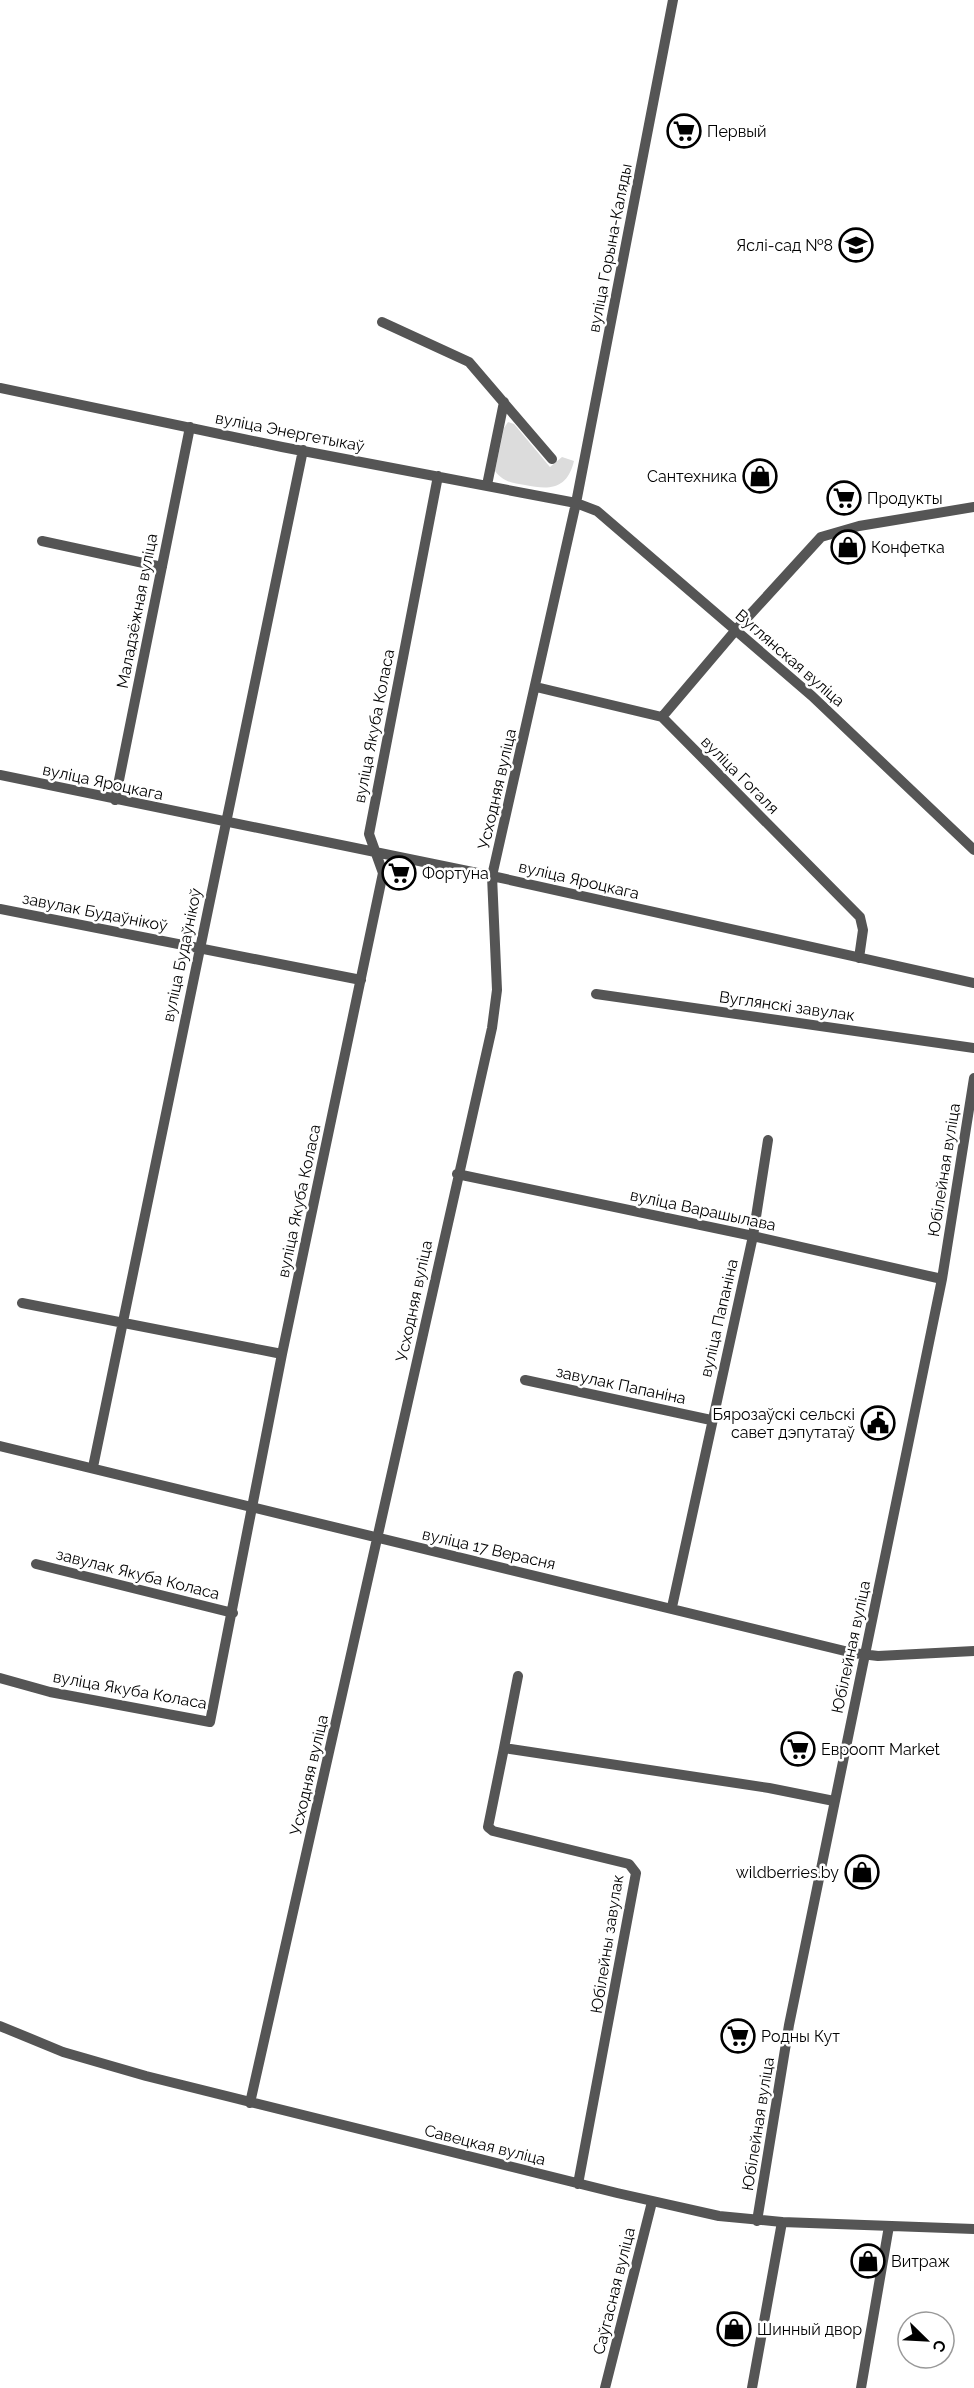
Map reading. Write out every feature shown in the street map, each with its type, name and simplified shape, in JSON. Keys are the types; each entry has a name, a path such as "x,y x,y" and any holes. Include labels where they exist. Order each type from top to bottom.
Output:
{"street":[{"name":"вуліца Горына-Каляды","path":"576,503 673,0"},
{"path":"382,322 469,362 552,459"},
{"name":"вуліца Энергетыкаў","path":"0,388 576,503"},
{"path":"487,485 504,402"},
{"name":"Маладзёжная вуліца","path":"115,800 190,427"},
{"name":"вуліца Будаўнікоў","path":"93,1467 198,947 303,450"},
{"name":"вуліца Якуба Коласа","path":"0,1678 50,1692 210,1722 255,1507 282,1354 383,873 369,834 438,476"},
{"name":"Вуглянская вуліца","path":"576,503 597,511 612,522 812,696 974,850"},
{"name":"Усходняя вуліца","path":"250,2103 378,1538 457,1174 492,1028 497,990 492,876 576,503"},
{"path":"536,687 662,717 735,631 821,537 866,525 974,507"},
{"path":"42,541 162,567"},
{"name":"вуліца Гогаля","path":"662,717 860,916 863,930 859,958"},
{"name":"вуліца Яроцкага","path":"0,775 492,876 974,983"},
{"name":"завулак Будаўнікоў","path":"0,909 361,980"},
{"name":"Вуглянскі завулак","path":"596,994 974,1048"},
{"name":"Юбілейная вуліца","path":"757,2221 789,2025 942,1279 974,1078"},
{"name":"вуліца Папаніна","path":"672,1607 753,1236 768,1140"},
{"name":"вуліца Варашылава","path":"457,1174 753,1236 942,1279"},
{"path":"22,1303 282,1354"},
{"name":"завулак Папаніна","path":"525,1380 711,1420"},
{"name":"вуліца 17 Верасня","path":"0,1446 865,1654 974,1651"},
{"name":"завулак Якуба Коласа","path":"36,1564 233,1613"},
{"name":"Юбілейны завулак","path":"518,1676 488,1827 493,1831 629,1864 636,1873 578,2184"},
{"path":"504,1748 834,1801"},
{"name":"Савецкая вуліца","path":"0,2026 63,2052 250,2103 652,2202 757,2221 974,2229"},
{"name":"Саўгасная вуліца","path":"605,2388 652,2202"},
{"path":"752,2388 782,2223"},
{"path":"861,2388 889,2226"}],"shaded area":[{"path":"508,422 514,424 550,467 562,457 574,461 571,471 562,483 549,487 534,487 516,484 498,475 495,471 504,428"}],"place":[{"name":"Первый","path":"684,131"},
{"name":"Яслі-сад №8","path":"856,245"},
{"name":"Сантехника","path":"760,476"},
{"name":"Продукты","path":"844,498"},
{"name":"Конфетка","path":"848,547"},
{"name":"Фортуна","path":"399,873"},
{"name":"Бярозаўскі сельскі савет дэпутатаў","path":"878,1423"},
{"name":"Евроопт Market","path":"798,1749"},
{"name":"wildberries.by","path":"862,1872"},
{"name":"Родны Кут","path":"738,2036"},
{"name":"Витраж","path":"868,2261"},
{"name":"Шинный двор","path":"734,2329"}]}
